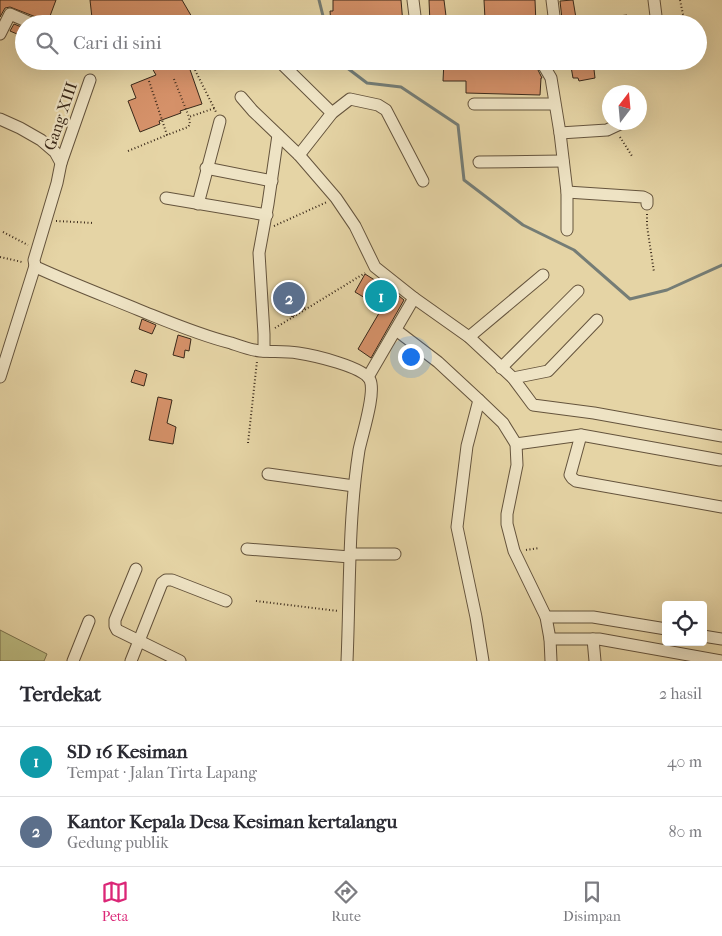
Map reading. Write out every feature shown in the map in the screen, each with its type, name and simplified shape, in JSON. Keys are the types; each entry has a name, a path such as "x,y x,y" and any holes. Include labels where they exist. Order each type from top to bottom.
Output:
{"street":[{"path":"413,0 415,15"},
{"path":"552,0 553,15"},
{"path":"654,0 655,15"},
{"path":"0,34 10,14 15,16"},
{"path":"288,70 332,112"},
{"path":"546,70 551,78 560,133 567,192 567,230"},
{"name":"Gang XIII","path":"0,377 35,265 61,163 90,80"},
{"path":"241,96 299,155 336,198 354,226 375,267 414,298 469,337 513,378 533,405 594,413 722,436"},
{"path":"299,155 332,112 352,99 383,107 423,180"},
{"path":"474,104 554,104"},
{"path":"0,119 20,128 48,145 55,152 61,163"},
{"path":"198,204 220,121"},
{"path":"560,133 598,132 604,130"},
{"path":"261,351 264,334 260,253 278,135"},
{"path":"480,162 563,161"},
{"path":"206,168 272,181"},
{"path":"567,192 642,197 646,199 647,204"},
{"path":"166,198 267,215"},
{"path":"35,265 162,321 261,351 293,352 310,355 362,372 368,377 371,383 372,395 363,431 354,486 347,661"},
{"path":"469,337 544,275"},
{"path":"501,368 578,291"},
{"path":"368,377 414,298"},
{"path":"513,378 548,371 596,320"},
{"path":"396,330 438,362 480,400 503,423 516,444 517,466 507,514 509,532 514,551 546,618 550,639 551,661"},
{"path":"480,400 467,446 457,527 476,617 483,661"},
{"path":"516,444 581,436 720,460"},
{"path":"581,436 570,475 576,481 722,507"},
{"path":"268,474 354,486"},
{"path":"247,549 350,556 395,554"},
{"path":"136,569 115,626 117,630 180,661"},
{"path":"131,661 162,584 166,580 172,580 226,601"},
{"path":"546,618 593,617 662,628"},
{"path":"73,661 89,621"},
{"path":"707,637 722,639"},
{"path":"550,639 593,639 722,661"},
{"path":"593,639 595,661"}],"path":[{"path":"680,0 683,15"},
{"path":"195,70 220,121"},
{"path":"128,151 188,127 190,124 174,79"},
{"path":"148,81 167,135"},
{"path":"189,117 215,108"},
{"path":"621,130 632,156"},
{"path":"263,232 336,198"},
{"path":"647,204 646,226 654,272"},
{"path":"46,220 94,224"},
{"path":"3,232 38,249"},
{"path":"0,257 35,265"},
{"path":"264,334 375,267"},
{"path":"248,443 261,351"},
{"path":"256,601 348,612"}],"green space":[{"path":"0,630 47,654 44,661 0,661"}],"building":[{"path":"0,0 56,0 50,15 31,15 10,7 5,8 0,17"},
{"path":"90,0 182,0 191,15 92,15"},
{"path":"333,0 401,0 402,15 330,15 330,11 333,11"},
{"path":"429,0 444,0 446,15 430,15"},
{"path":"484,0 535,0 536,15 485,15"},
{"path":"573,0 576,15 562,15 560,1"},
{"path":"14,24 15,24 15,33 10,31"},
{"path":"153,70 190,70 202,104 180,111 181,113 159,121 160,124 140,132 128,101 136,98 131,85 156,75"},
{"path":"444,70 538,70 542,78 540,95 466,93 466,81 443,81"},
{"path":"572,70 594,70 595,78 579,81 578,78 573,78"},
{"path":"365,274 404,300 371,358 358,349 382,308 355,292"},
{"path":"291,286 305,308 292,317 288,310 283,312 278,304 283,301 278,294"},
{"path":"142,319 156,325 152,334 139,329"},
{"path":"178,335 191,339 189,351 185,350 184,358 173,355"},
{"path":"135,370 147,374 144,386 131,382"},
{"path":"158,397 172,400 167,423 176,427 173,444 149,440"}],"waterway":[{"path":"319,0 323,15"},
{"path":"350,70 367,83 401,87 458,125 464,180 523,225 574,250 630,299 667,290 722,265"}],"place":[{"name":"SD 16 Kesiman","path":"381,296"},
{"name":"Kantor Kepala Desa Kesiman kertalangu","path":"289,298"}]}
